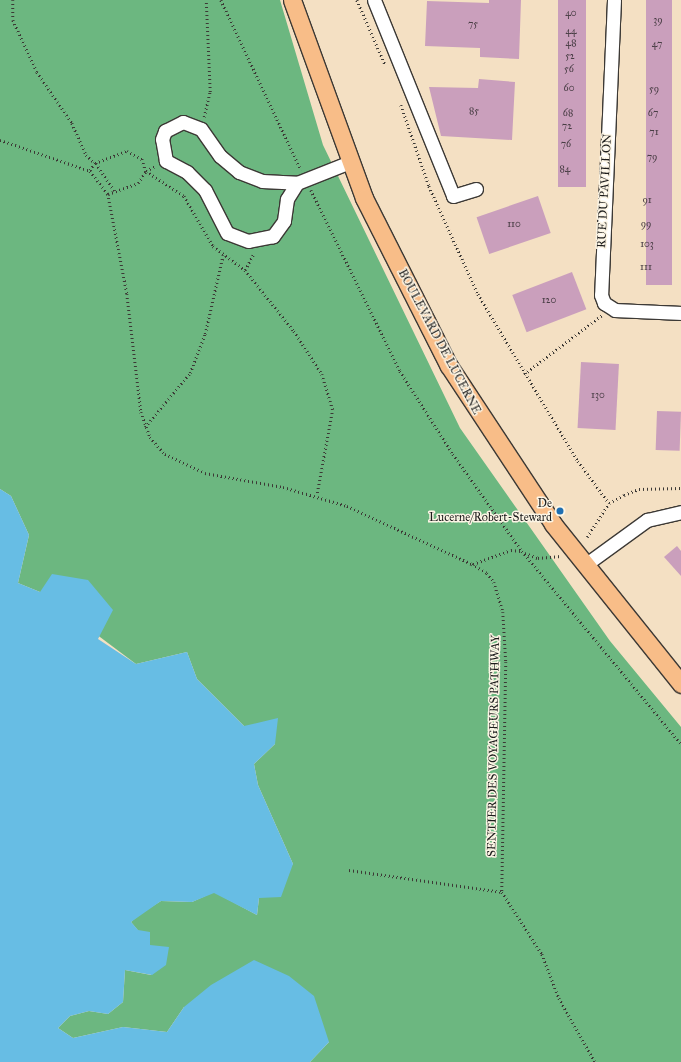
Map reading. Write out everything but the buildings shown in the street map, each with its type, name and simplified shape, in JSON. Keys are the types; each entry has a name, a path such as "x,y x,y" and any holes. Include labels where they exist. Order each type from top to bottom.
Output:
{"main road":[{"name":"BOULEVARD DE LUCERNE","path":"292,0 364,198 449,366 518,477 585,565 681,684"}],"street":[{"path":"374,0 453,196 476,189"},
{"name":"RUE DU PAVILLON","path":"609,308 600,286 614,0"},
{"path":"302,182 287,199 281,228 260,241 237,239 227,233 205,190 187,172 166,162 162,148 165,131 183,122 201,130 220,156 239,172 262,181 302,182 350,162"},
{"path":"609,308 621,312 681,313"},
{"path":"585,565 647,520 681,512"}],"path":[{"path":"13,0 13,20 37,72 72,123 86,155 95,164 114,191"},
{"path":"201,130 210,92 206,0"},
{"path":"221,0 302,182 400,371 522,551 681,744"},
{"path":"357,0 388,69"},
{"path":"399,96 429,186 478,294 524,374 578,461 609,503"},
{"path":"0,140 90,171 95,164 127,152 142,159 146,171 184,196 205,235 223,255 245,270 294,331 322,374 333,409 317,496"},
{"path":"108,194 138,183 146,171 166,162"},
{"name":"SENTIER DES VOYAGEURS PATHWAY","path":"90,171 108,194 118,236 145,427 157,446 182,464 205,473 317,496 472,564 487,573 494,582 505,633 502,892"},
{"path":"245,270 260,241"},
{"path":"145,427 190,373 205,334 223,255"},
{"path":"524,374 609,308"},
{"path":"587,537 609,503 639,489 681,488"},
{"path":"472,564 512,550 522,551 538,558 561,556"},
{"path":"349,870 502,892 542,954 559,998 595,1062"}],"green space":[{"path":"0,0 280,0 323,145 460,428 610,641 681,727 681,1062 310,1062 329,1042 184,1007 167,1032 123,1027 73,1038 58,1028 70,1016 89,1011 108,1014 123,1002 125,970 151,975 150,945 131,922 140,914 161,901 192,902 214,892 257,915 259,898 293,864 258,785 254,764 275,744 244,726 197,679 187,652 136,664 40,592 18,583 29,535 11,496 0,489"}],"water":[{"path":"0,489 11,496 29,535 18,583 40,592 52,574 88,580 113,610 98,639 136,664 187,652 197,679 244,726 278,718 275,744 254,764 258,785 293,864 281,897 259,898 257,915 214,893 192,902 161,901 131,922 138,930 150,932 150,945 169,947 166,965 152,975 125,970 123,1002 108,1014 89,1011 70,1016 58,1028 73,1038 123,1027 167,1032 184,1007 211,985 254,960 289,976 314,996 329,1042 310,1062 0,1062"}],"place":[{"name":"De Lucerne/Robert-Steward","path":"560,511"}]}
